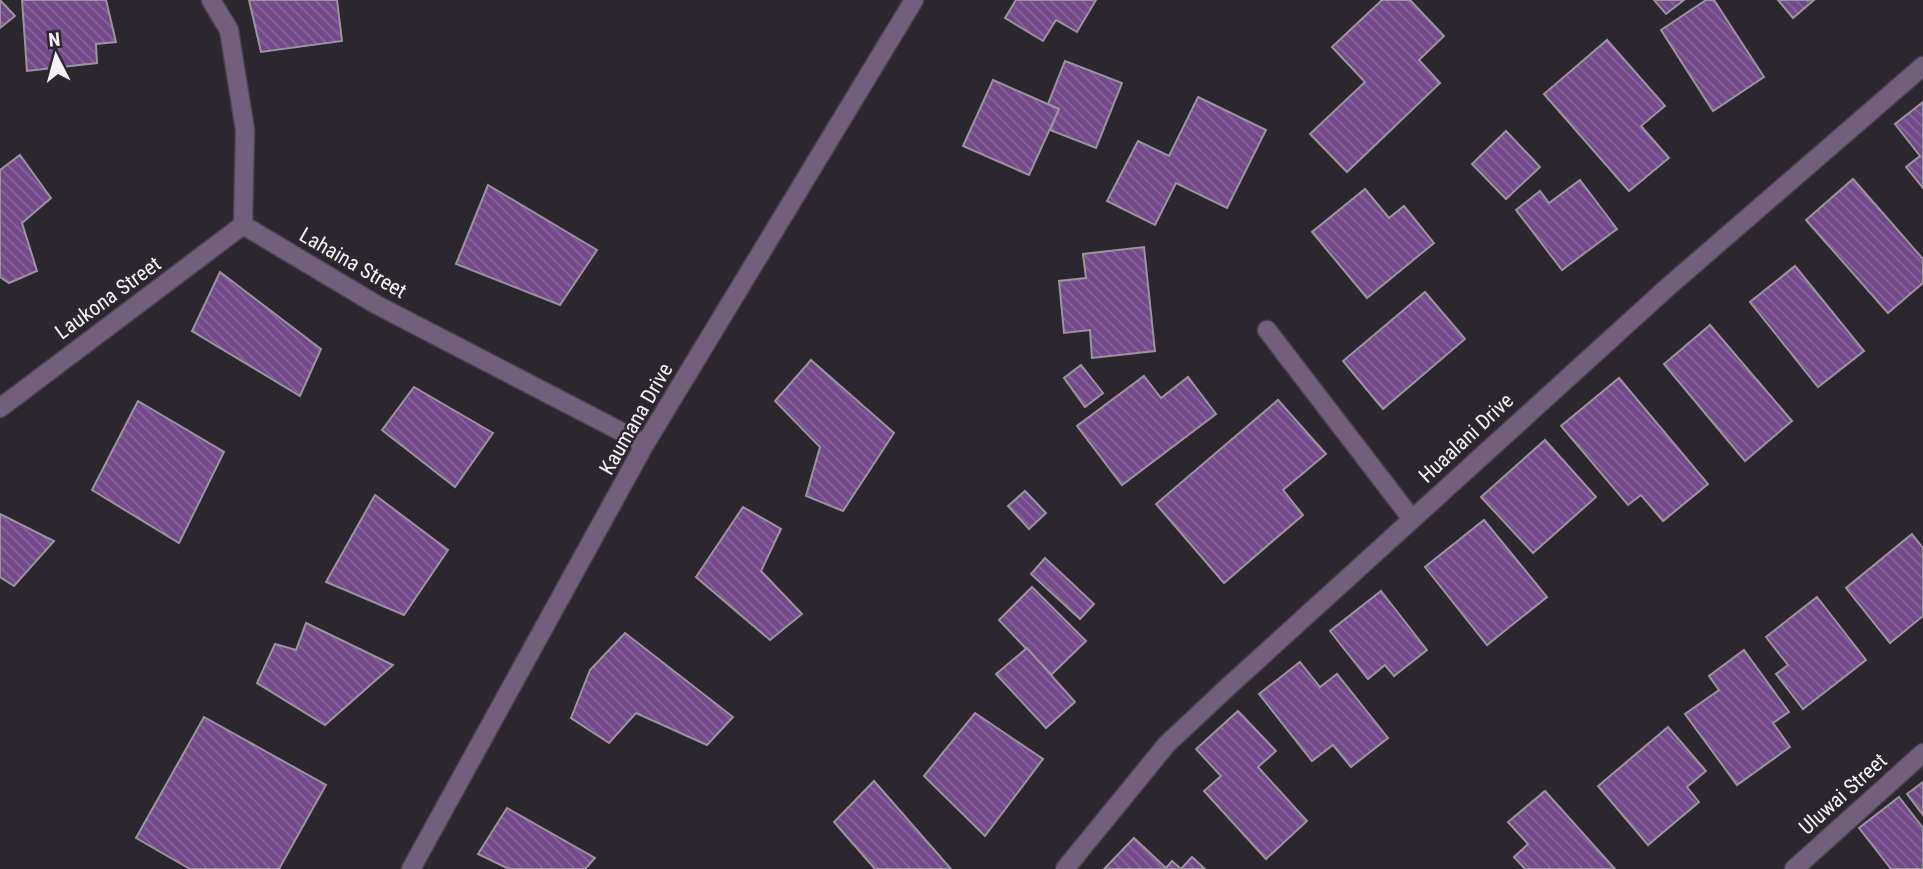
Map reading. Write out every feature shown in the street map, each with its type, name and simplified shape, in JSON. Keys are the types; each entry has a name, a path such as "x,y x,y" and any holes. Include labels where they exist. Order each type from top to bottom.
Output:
{"street":[{"path":"211,0 229,30 245,130 243,225"},
{"name":"Kaumana Drive","path":"411,869 645,444 914,0"},
{"name":"Huaalani Drive","path":"1066,869 1167,744 1669,286 1923,66"},
{"name":"Laukona Street","path":"0,408 243,225"},
{"name":"Lahaina Street","path":"243,225 377,305 645,444"},
{"path":"1267,331 1412,519"},
{"name":"Uluwai Street","path":"1794,869 1923,752"}],"building":[{"path":"0,0 15,16 0,28"},
{"path":"22,0 106,0 116,42 96,44 97,63 27,71"},
{"path":"249,0 337,0 342,41 261,52"},
{"path":"1016,0 1096,0 1077,32 1056,20 1043,41 1005,18"},
{"path":"1382,0 1410,0 1444,36 1419,60 1440,83 1347,172 1310,134 1365,82 1332,47"},
{"path":"1654,0 1684,0 1666,14"},
{"path":"1706,0 1714,0 1764,77 1713,111 1661,30"},
{"path":"1778,0 1814,0 1793,18"},
{"path":"1607,40 1665,106 1641,126 1669,158 1629,191 1544,94"},
{"path":"1065,61 1122,83 1096,148 1050,130 1059,109 1048,104"},
{"path":"993,80 1059,109 1029,175 963,146"},
{"path":"1198,97 1266,130 1227,208 1176,183 1155,225 1107,201 1138,141 1169,156"},
{"path":"1923,102 1923,188 1906,167 1920,156 1895,124"},
{"path":"1506,131 1540,167 1506,199 1472,164"},
{"path":"20,155 51,198 22,223 37,271 9,283 0,277 0,170"},
{"path":"1853,179 1923,259 1923,283 1888,313 1806,220"},
{"path":"1580,180 1617,229 1562,270 1516,210 1540,191 1549,203"},
{"path":"488,185 597,250 560,305 456,264"},
{"path":"1365,189 1389,218 1404,206 1434,243 1367,298 1312,232"},
{"path":"1144,247 1155,351 1092,358 1090,330 1064,333 1059,281 1086,278 1083,254"},
{"path":"1795,266 1864,351 1818,387 1750,302"},
{"path":"220,272 321,349 300,396 192,331"},
{"path":"1425,292 1465,339 1383,409 1343,361"},
{"path":"1710,325 1792,421 1745,461 1664,364"},
{"path":"811,360 894,433 843,511 806,496 820,447 775,401"},
{"path":"1081,365 1103,393 1085,407 1064,378"},
{"path":"1144,376 1161,398 1188,377 1216,414 1122,485 1077,426"},
{"path":"1619,378 1708,484 1663,521 1641,495 1628,505 1561,426"},
{"path":"414,387 493,433 455,487 382,430"},
{"path":"1278,400 1326,454 1283,490 1303,515 1224,583 1156,504"},
{"path":"138,401 224,452 179,543 92,490"},
{"path":"1545,440 1596,497 1533,553 1481,497"},
{"path":"1025,491 1046,513 1029,529 1008,506"},
{"path":"375,495 448,550 404,615 326,582"},
{"path":"743,507 781,529 761,571 802,614 770,640 696,577"},
{"path":"0,514 54,541 14,586 0,577"},
{"path":"1484,520 1547,597 1487,645 1425,567"},
{"path":"1912,534 1923,548 1923,616 1890,643 1846,588"},
{"path":"1045,558 1094,604 1080,619 1031,574"},
{"path":"1032,587 1086,641 1051,675 999,620"},
{"path":"1381,591 1427,650 1394,676 1385,665 1368,679 1330,631"},
{"path":"1817,597 1866,660 1803,709 1776,674 1788,665 1766,637"},
{"path":"306,623 393,665 325,725 257,683 275,644 296,650"},
{"path":"625,633 733,717 707,745 636,713 609,743 571,718 590,670"},
{"path":"1027,648 1075,702 1046,728 996,674"},
{"path":"1744,650 1789,712 1773,723 1790,747 1737,785 1685,714 1719,690 1709,676"},
{"path":"1300,662 1320,687 1337,674 1388,738 1351,767 1333,745 1312,761 1259,694"},
{"path":"1238,711 1276,751 1258,767 1307,821 1266,859 1204,791 1221,776 1196,749"},
{"path":"975,713 1043,759 985,836 924,776"},
{"path":"204,717 326,785 279,869 190,869 136,838"},
{"path":"1668,727 1706,771 1687,787 1699,802 1648,845 1598,786"},
{"path":"874,781 951,869 875,869 834,822"},
{"path":"1923,782 1923,815 1907,794"},
{"path":"1545,791 1615,869 1525,869 1514,857 1528,844 1508,822"},
{"path":"1899,797 1923,828 1923,869 1891,869 1859,828"},
{"path":"507,808 595,858 585,869 509,869 478,854"},
{"path":"1134,838 1166,868 1172,861 1181,869 1104,869"},
{"path":"1192,857 1205,869 1181,869"}]}
